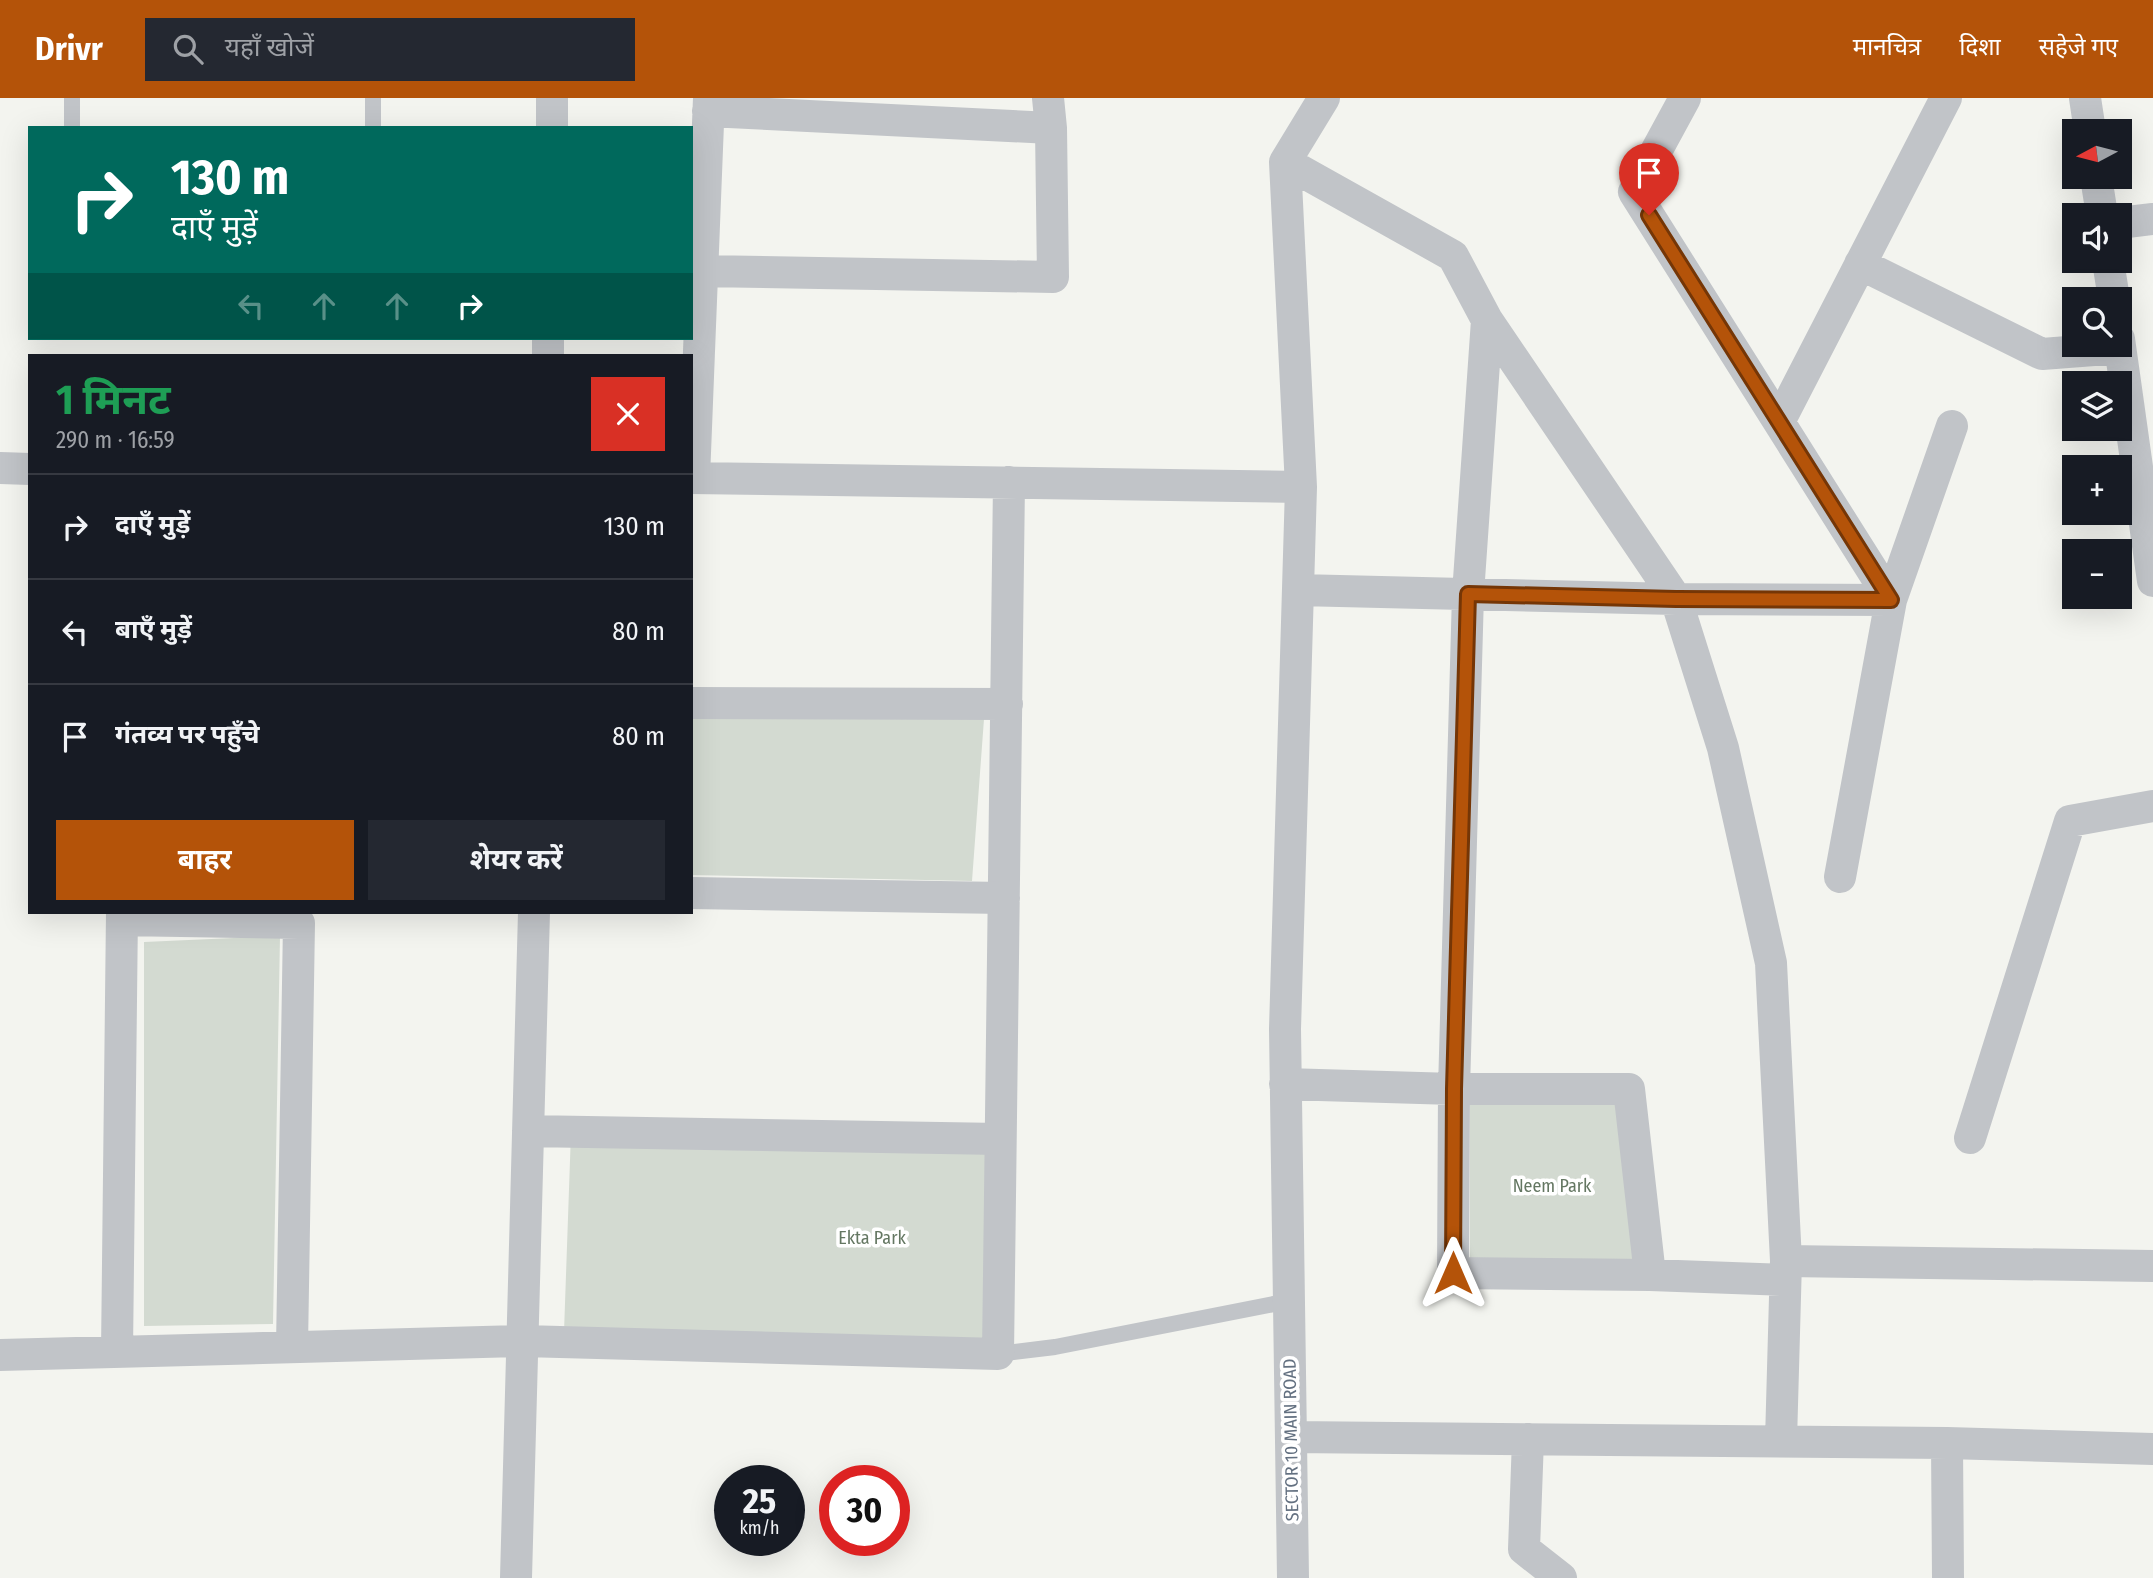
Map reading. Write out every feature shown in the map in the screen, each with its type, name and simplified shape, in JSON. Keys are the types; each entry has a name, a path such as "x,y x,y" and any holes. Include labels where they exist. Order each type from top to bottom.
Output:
{"street":[{"path":"552,98 552,126"},
{"path":"1324,98 1285,162 1453,256 1487,320 1676,599 1723,748 1771,964 1785,1270 1781,1441"},
{"path":"1685,98 1634,192 1891,600"},
{"path":"1779,422 1947,98"},
{"path":"2085,98 2088,119"},
{"path":"702,271 1053,277 1049,113 708,104 702,271 696,304 693,478 1301,487"},
{"name":"SECTOR 10 MAIN ROAD","path":"1285,162 1301,487 1285,1015 1293,1578"},
{"path":"2132,221 2153,219"},
{"path":"1860,264 2042,354 2062,351"},
{"path":"1487,320 1468,594 1454,1089 1453,1273 1650,1275 1785,1270 2153,1266"},
{"path":"2122,357 2153,581"},
{"path":"1840,877 1891,600 1952,426"},
{"path":"0,468 28,469"},
{"path":"0,1354 523,1342 998,1354 1009,482"},
{"path":"1298,590 1676,599 1891,600"},
{"path":"693,703 1007,704"},
{"path":"1970,1138 2070,821 2153,806"},
{"path":"693,893 1003,898"},
{"path":"516,1578 534,914"},
{"path":"117,1352 122,916 299,923 292,1347"},
{"path":"1285,1084 1454,1089 1629,1089 1650,1275"},
{"path":"528,1131 1000,1139"},
{"path":"1291,1437 1947,1443 2153,1449"},
{"path":"1528,1439 1524,1549 1561,1578"},
{"path":"1947,1443 1948,1578"}],"lane":[{"path":"72,98 72,126"},
{"path":"373,98 373,126"},
{"path":"998,1354 1055,1347 1289,1301"}],"green space":[{"path":"693,719 984,719 972,881 693,875"},
{"path":"280,936 273,1324 144,1326 144,942"},
{"name":"Neem Park","path":"1623,1097 1644,1270 1470,1268 1470,1103"},
{"name":"Ekta Park","path":"571,1132 992,1135 989,1345 564,1332"}],"route":[{"path":"1453,1273 1454,1089 1468,594 1891,600 1649,215"}]}
